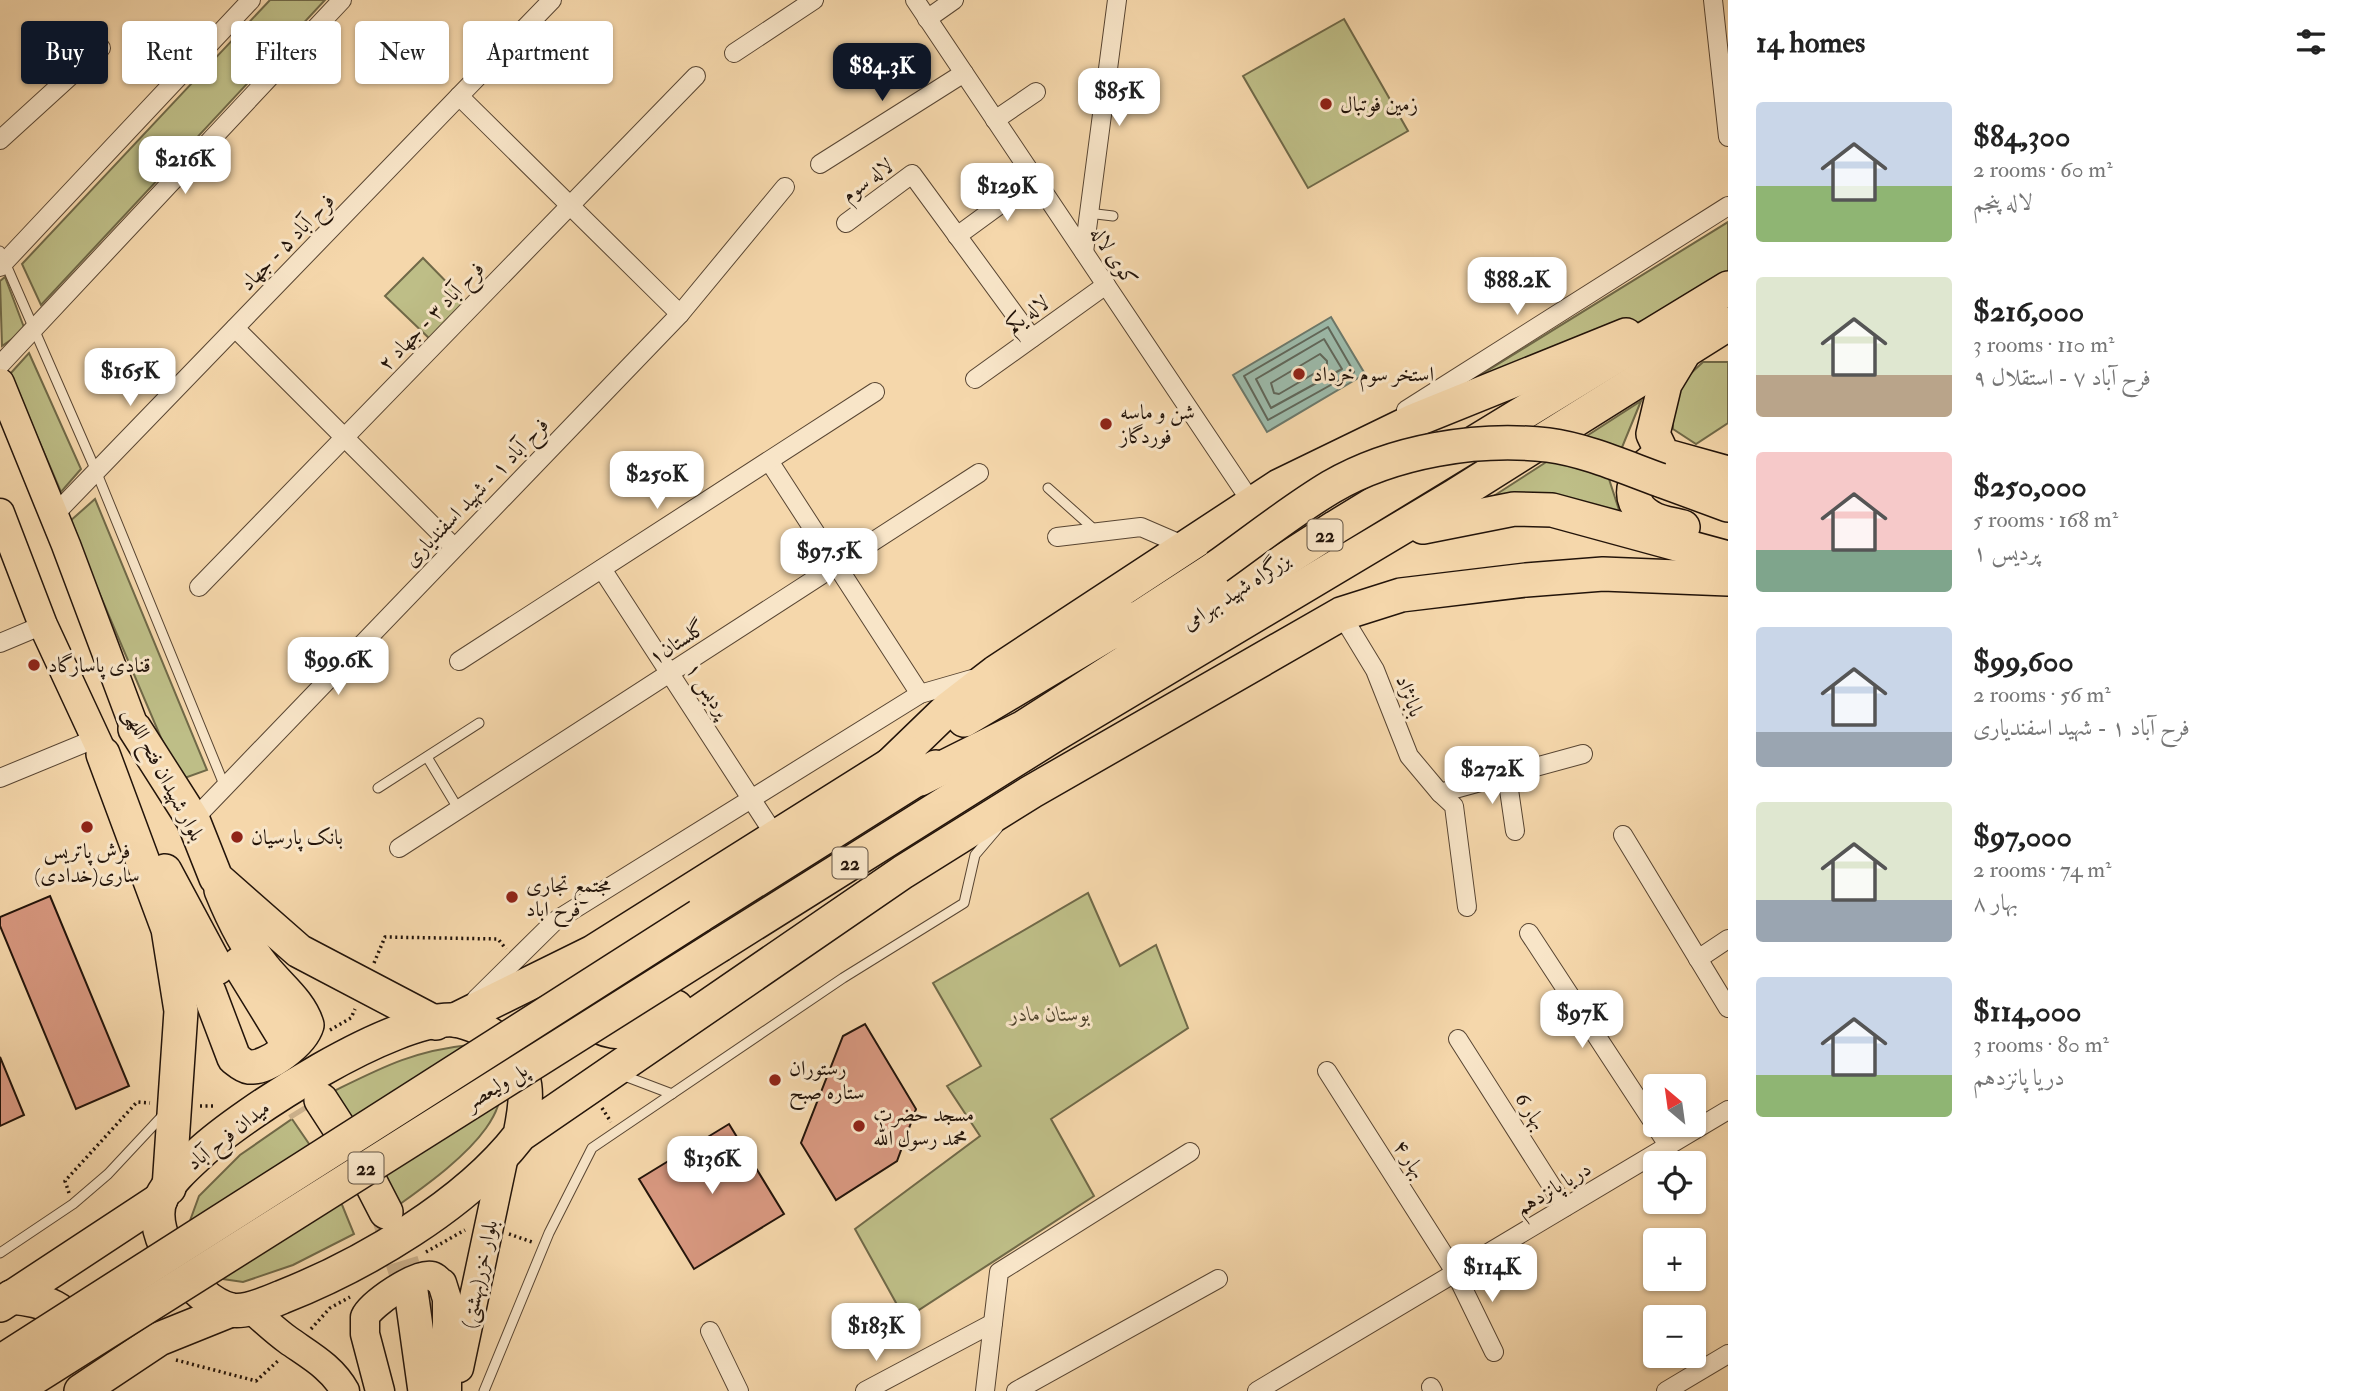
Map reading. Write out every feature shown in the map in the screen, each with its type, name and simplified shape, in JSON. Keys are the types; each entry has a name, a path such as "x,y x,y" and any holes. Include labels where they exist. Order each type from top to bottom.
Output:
{"highway":[{"name":"بزرگراه شهید بهرامی","path":"980,781 1371,545 1706,334 1728,288"},
{"path":"890,765 948,709 996,673 1185,546 1327,460 1596,345 1706,334"},
{"path":"1661,468 1653,434 1665,384 1706,334"},
{"name":"بزرگراه شهید بهرامی","path":"920,779 1024,727 1336,527 1706,334"},
{"path":"890,765 1217,567 1332,486 1403,457 1461,447 1548,445 1661,468 1728,473"},
{"path":"1728,505 1650,462 1634,483 1639,509 1652,519 1728,540"},
{"path":"1371,545 1437,523 1476,515 1514,509 1552,510 1728,558"},
{"path":"593,952 582,965 576,981 580,1008 592,1022 609,1031 642,1028 1031,792 1341,614 1401,595 1526,580 1603,574 1728,579"},
{"path":"1031,792 1254,617"},
{"path":"920,779 1133,619"},
{"path":"100,746 212,959 276,1044 200,892 135,729"},
{"name":"بلوار شهیدان فتح اللهی","path":"135,729 193,820 216,878 299,951 445,1022"},
{"name":"بلوار شهیدان فتح اللهی","path":"100,746 168,929 181,1011 165,1193"},
{"name":"میدان فرح آباد","path":"5,1301 165,1193 181,1170 208,1145 260,1108 386,1037 445,1022 593,952 890,765"},
{"name":"پل ولیعصر","path":"0,1363 699,916 920,779"},
{"name":"پل ولیعصر","path":"13,1391 980,781"},
{"path":"79,1391 159,1339 240,1308 263,1305 323,1280 410,1230 512,1146 613,1072 903,872"},
{"path":"168,929 209,992 234,1058 250,1068 298,1044 307,1025 303,1013 262,966 230,913 216,878"},
{"path":"445,1022 490,1033 513,1056 527,1083 512,1146"},
{"path":"313,1106 356,1154 377,1218"},
{"path":"165,1193 160,1231 172,1262 199,1291 240,1308"},
{"path":"403,1391 402,1296 425,1391"},
{"path":"5,1301 40,1299 66,1314 82,1339 85,1368 79,1391"}],"main road":[{"name":"بلوار شهیدان فتح اللهی","path":"0,383 54,515 135,729"},
{"name":"بلوار شهیدان فتح اللهی","path":"0,513 43,625 100,746"},
{"name":"بلوار خزر(بهشتی)","path":"454,1391 489,1227 512,1146"},
{"path":"380,1391 365,1334 365,1317 376,1303 419,1277 432,1276 442,1283 447,1299 447,1391"},
{"path":"240,1308 313,1355 339,1380 345,1391"}],"street":[{"path":"2,260 251,0"},
{"path":"0,365 342,0"},
{"name":"فرح آباد ۵ - جهاد","path":"54,515 552,0"},
{"path":"734,53 814,0"},
{"name":"کوی لاله","path":"915,0 1252,503"},
{"path":"927,19 954,0"},
{"path":"1084,253 1087,213 1117,0"},
{"path":"1713,0 1728,137"},
{"path":"820,164 964,74"},
{"name":"فرح آباد ۳ - جهاد ۲","path":"200,587 696,76"},
{"path":"0,140 62,84"},
{"path":"995,120 1036,92"},
{"path":"459,96 680,314"},
{"name":"لاله سوم","path":"846,223 912,174 957,236"},
{"path":"1032,338 957,236 1035,179"},
{"name":"فرح آباد ۱ - شهید اسفندیاری","path":"193,820 680,314 785,187"},
{"path":"1327,460 1728,206"},
{"name":"لاله یکم","path":"975,379 1106,285"},
{"path":"234,328 454,547"},
{"path":"459,662 875,392"},
{"path":"769,461 920,694"},
{"name":"گلستان۱","path":"399,848 979,473"},
{"path":"1057,537 1141,527 1185,546"},
{"name":"پردیس ۱","path":"602,569 776,836"},
{"name":"بابانژاد","path":"1341,614 1375,670 1409,756 1454,806 1467,907"},
{"path":"0,643 43,625"},
{"path":"445,1022 555,921 920,694 996,673"},
{"path":"0,778 100,746"},
{"path":"1440,793 1583,754"},
{"path":"1507,776 1515,831"},
{"path":"1623,835 1728,1008"},
{"path":"1528,933 1668,1145"},
{"path":"1698,959 1728,939"},
{"name":"بهار 6","path":"1458,1039 1565,1207"},
{"name":"بهار ۴","path":"1327,1070 1455,1272 1493,1352"},
{"name":"دریا پانزدهم","path":"1256,1391 1728,1110"},
{"path":"985,1391 999,1272 1190,1152"},
{"path":"1016,1391 1218,1279"},
{"path":"865,1391 993,1323"},
{"path":"710,1331 739,1391"},
{"path":"1666,1391 1728,1354"}],"lane":[{"path":"1087,213 1113,216"},
{"path":"2,260 96,471 225,787"},
{"path":"1048,488 1096,532"},
{"path":"377,788 479,723"},
{"path":"427,757 459,810"},
{"path":"484,1391 544,1246 592,1148 843,978 964,903 975,855 1031,792"},
{"path":"613,1072 672,1094"},
{"path":"0,1252 73,1204 108,1174 173,1104"}],"path":[{"path":"489,1227 544,1246"}],"green space":[{"path":"270,0 325,0 305,21 250,21"},
{"name":"زمین فوتبال","path":"1344,19 1408,131 1308,188 1243,76"},
{"path":"231,42 231,84 247,84 41,305 22,264 191,84 217,84 217,56"},
{"path":"1728,222 1728,276 1680,306 1443,398"},
{"path":"423,258 468,304 432,341 385,296"},
{"path":"5,277 25,330 2,346 0,281"},
{"path":"29,353 81,469 61,492 10,374"},
{"path":"1703,362 1728,362 1728,423 1696,444 1673,429 1672,391"},
{"path":"1641,401 1609,479 1620,513 1550,493 1489,499"},
{"path":"95,499 207,770 179,780 69,522"},
{"name":"بوستان مادر","path":"1088,893 1120,966 1156,945 1188,1028 1051,1119 1094,1196 905,1319 855,1229 980,1136 947,1086 981,1066 933,983"},
{"path":"469,1045 493,1066 501,1088 496,1111 482,1134 462,1155 396,1207 330,1093 413,1056"},
{"path":"292,1119 329,1173 354,1234 293,1265 243,1282 216,1278 187,1229 199,1196 240,1155"}],"water":[{"name":"استخر سوم خرداد","path":"1331,317 1365,374 1267,432 1233,375"}],"building":[{"path":"50,896 129,1086 76,1109 0,926 0,917"},
{"name":"مسجد حضرت محمد رسول الله","path":"865,1024 916,1109 897,1161 836,1200 801,1143 843,1036"},
{"path":"0,1057 24,1115 0,1126"},
{"path":"729,1124 784,1214 694,1269 639,1179"}],"tunnel":[{"path":"276,1064 305,1111"},
{"path":"387,1213 411,1291"}],"place":[{"name":"زمین فوتبال","path":"1326,104"},
{"name":"استخر سوم خرداد","path":"1299,374"},
{"name":"شن و ماسه فوردگاز","path":"1106,424"},
{"name":"قنادی پاسارگاد","path":"34,665"},
{"name":"فرش پاتریس (خدادی)ساری","path":"87,827"},
{"name":"بانک پارسیان","path":"237,837"},
{"name":"مجتمع تجاری فرح اباد","path":"512,897"},
{"name":"رستوران ستاره صبح","path":"775,1080"},
{"name":"مسجد حضرت محمد رسول الله","path":"859,1126"}]}
